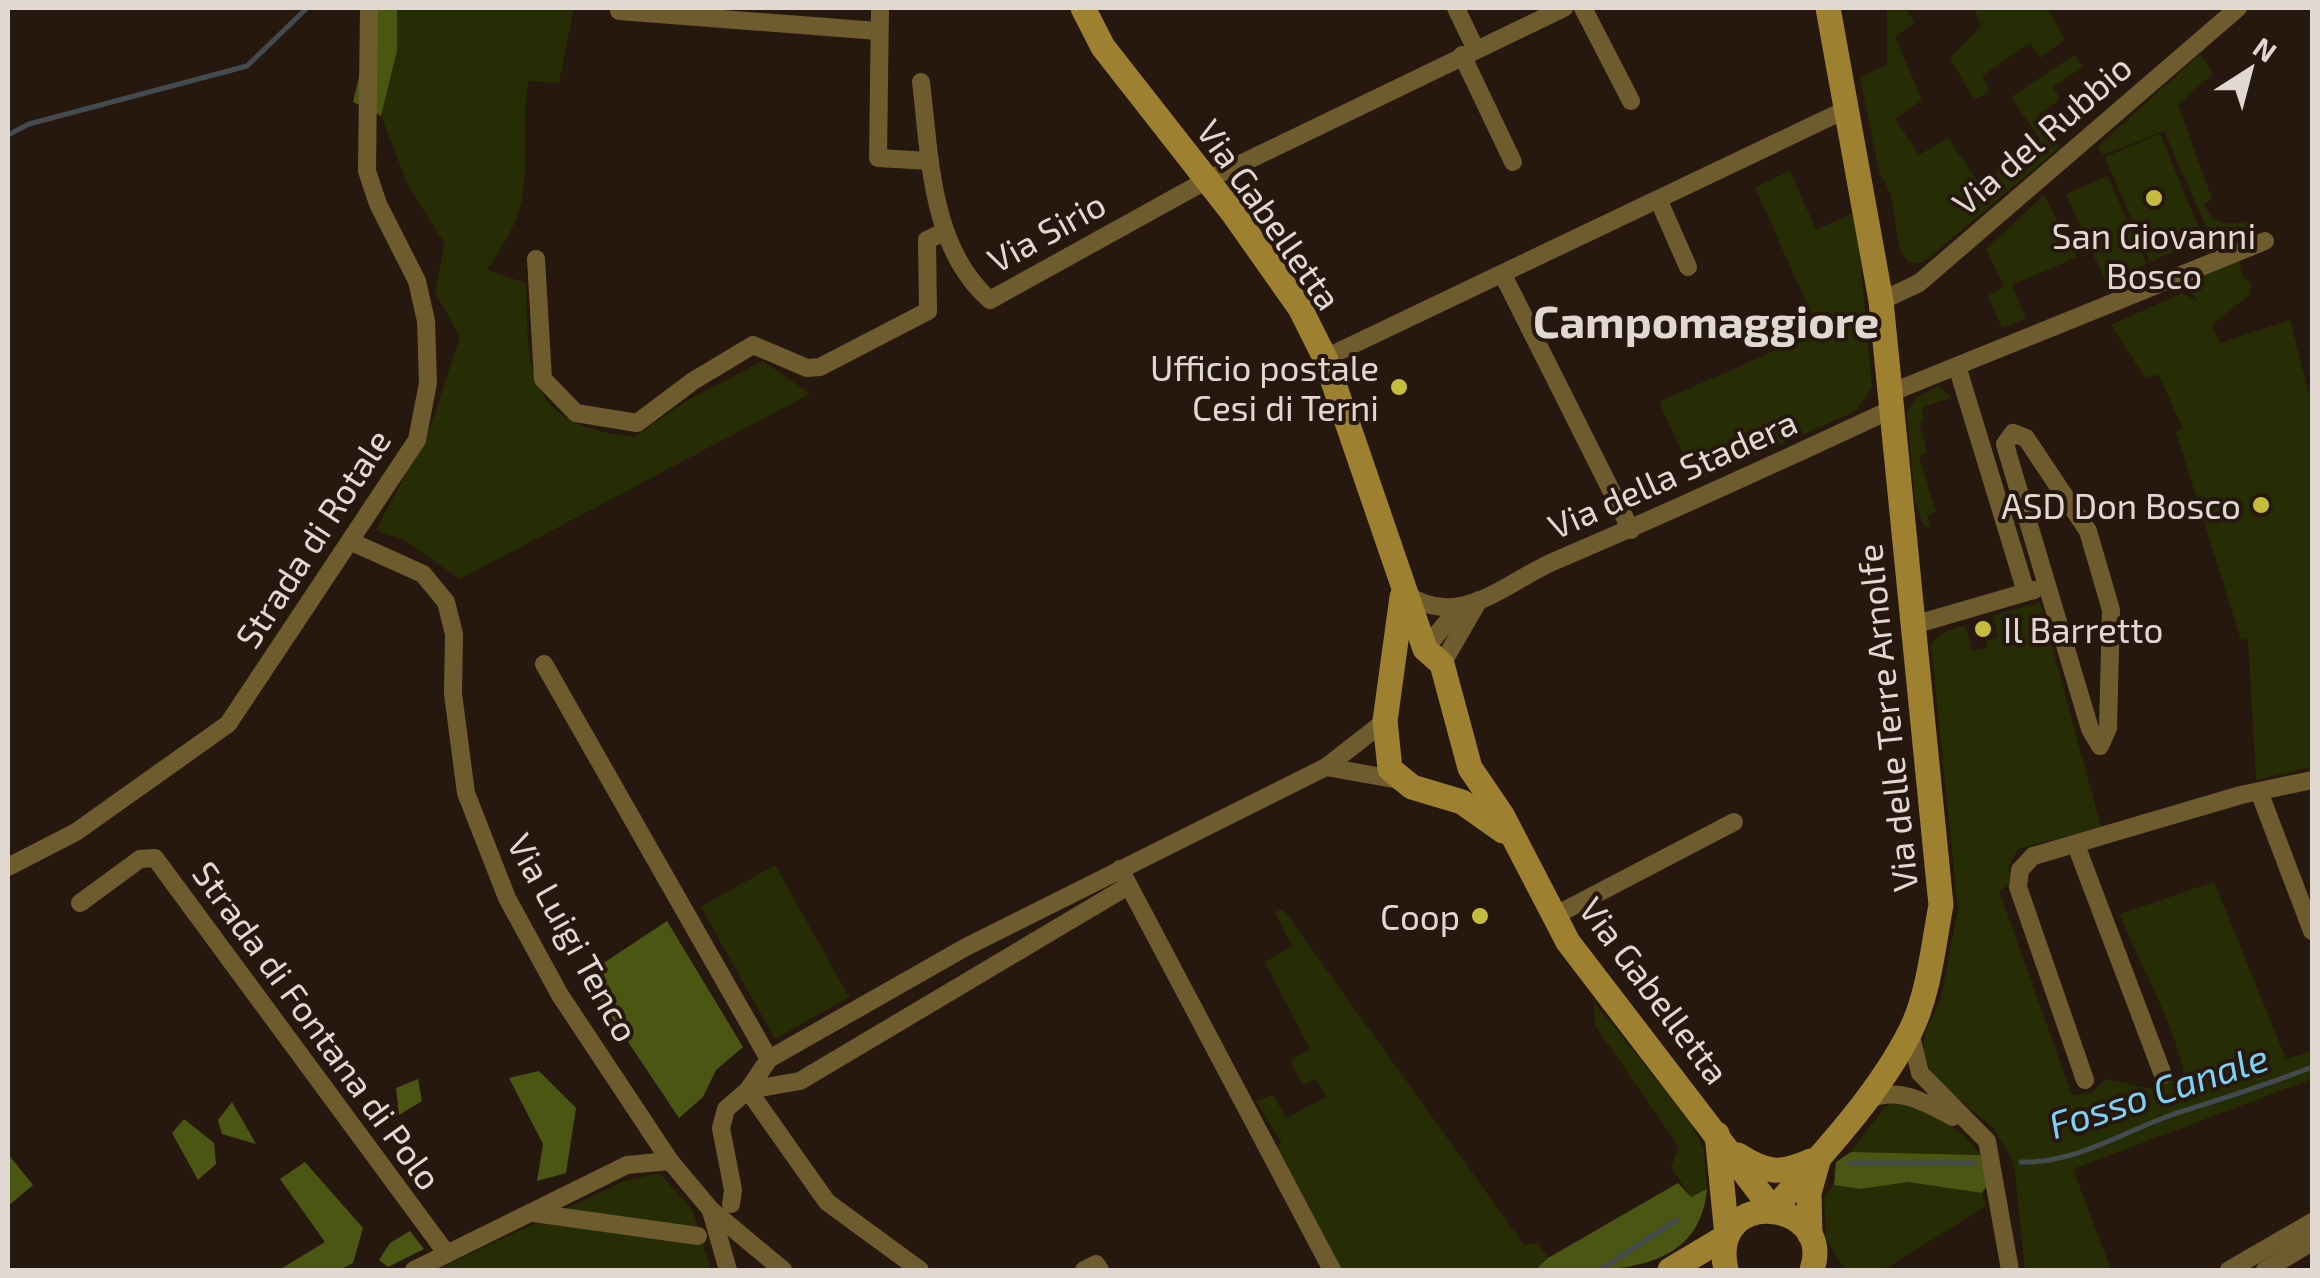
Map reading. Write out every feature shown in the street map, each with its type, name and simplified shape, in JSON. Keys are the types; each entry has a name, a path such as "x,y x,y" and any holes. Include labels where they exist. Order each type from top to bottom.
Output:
{"street":[{"name":"Strada di Rotale","path":"8,867 76,832 228,724 417,440 428,384 426,321 417,280 378,204 367,171 369,8"},
{"path":"880,8 878,158 930,162"},
{"name":"Via Gabelletta","path":"1083,8 1103,48 1207,180 1300,308 1325,358 1402,592 1434,657 1462,749 1554,916 1612,1003 1716,1130 1773,1210"},
{"path":"1456,8 1469,52 1513,162"},
{"path":"1207,180 1564,8"},
{"path":"1583,8 1631,102"},
{"name":"Via delle Terre Arnolfe","path":"1773,1210 1861,1103 1910,1032 1921,1002 1941,905 1910,626 1881,301 1828,8"},
{"name":"Via del Rubbio","path":"1881,301 1919,283 2238,8"},
{"path":"619,11 878,31"},
{"name":"Via Sirio","path":"921,82 930,162 944,232 962,268 990,300 1207,180"},
{"path":"1325,358 1849,108"},
{"path":"1659,200 1688,267"},
{"name":"Via Sirio","path":"536,260 544,379 576,414 637,422 693,381 753,346 807,368 820,367 928,311 927,240 944,232"},
{"path":"1891,401 1957,366 2265,242"},
{"path":"1503,274 1631,530"},
{"path":"1957,366 2026,592"},
{"name":"Via della Stadera","path":"1402,592 1418,603 1460,606 1479,600 1552,562 1631,530 1891,401"},
{"path":"2012,433 2026,438 2088,532 2106,594 2110,610 2108,728 2100,746 2090,729 2049,585 2005,444 2012,433"},
{"name":"Via Luigi Tenco","path":"352,542 423,574 446,602 454,634 453,694 460,751 476,824 507,898 560,995 670,1161 710,1210 783,1270"},
{"path":"1910,626 2049,585"},
{"name":"Via Gabelletta","path":"1402,592 1386,720 1390,769 1413,785 1484,814 1512,838"},
{"path":"1434,657 1479,600"},
{"path":"1434,657 1460,606"},
{"path":"1393,662 1402,654 1434,657"},
{"path":"544,664 769,1059"},
{"path":"748,1090 800,1081 1124,878 1326,768 1386,720"},
{"path":"1326,768 1413,785 1454,772 1462,749"},
{"path":"2086,1080 2018,887 2020,870 2033,856 2241,795 2312,780"},
{"path":"2260,794 2312,931"},
{"path":"1554,916 1734,822"},
{"path":"2076,846 2163,1075"},
{"name":"Strada di Fontana di Polo","path":"80,903 140,859 155,858 447,1254"},
{"path":"731,1204 733,1190 721,1128 726,1109 748,1090 769,1059 966,947 1124,878"},
{"path":"1124,878 1332,1270"},
{"path":"1910,1032 1920,1073 1987,1141 2010,1270"},
{"path":"748,1090 828,1202 920,1270"},
{"path":"1861,1103 1880,1094 1904,1094 1972,1126"},
{"name":"Via Gabelletta","path":"1716,1130 1727,1236 1723,1252 1726,1270"},
{"path":"1733,1152 1760,1169 1783,1174 1820,1156"},
{"name":"Via delle Terre Arnolfe","path":"1812,1251 1810,1194 1820,1156"},
{"path":"414,1270 627,1165 670,1161"},
{"name":"Via Gabelletta","path":"1695,1255 1714,1228 1723,1190"},
{"name":"Via Luigi Tenco","path":"710,1210 728,1270"},
{"path":"1670,1270 1727,1236 1746,1215 1773,1210 1795,1218 1812,1251 1829,1270"},
{"path":"533,1213 698,1236"},
{"path":"2229,1270 2252,1265 2312,1222"},
{"path":"2265,1270 2312,1242"},
{"path":"1084,1270 1096,1264 1100,1270"}],"green space":[{"path":"375,8 397,8 397,51 381,116 353,102"},
{"path":"397,8 574,8 559,83 529,81 520,209 487,270 526,283 533,369 553,408 572,421 599,431 634,437 688,400 763,361 810,394 460,579 405,541 376,530 430,428 460,337 435,292 445,244 408,185 381,116 397,51"},
{"path":"1887,8 1910,8 1907,10 1914,23 1895,37 1922,100 1895,119 1919,155 1948,138 1980,185 2040,139 2011,97 2074,55 2083,67 2053,87 2060,99 2037,116 2060,147 1924,262 1909,263 1899,243 1891,196 1880,176 1860,77 1887,65"},
{"path":"1974,8 2047,8 2065,39 2041,58 2030,43 1982,76 1990,91 1974,100 1950,58 1981,26"},
{"path":"2200,54 2213,73 2178,105 2212,199 2204,204 2217,221 2250,221 2237,242 2216,249 2164,131 2104,155 2097,147"},
{"name":"San Giovanni Bosco","path":"2160,134 2203,238 2150,262 2105,157"},
{"path":"1790,171 1816,230 1856,212 1872,388 1856,411 1696,482 1659,402 1819,331 1755,187"},
{"path":"2107,176 2147,264 2106,282 2066,194"},
{"path":"2044,195 2077,257 2012,285 2026,319 2002,328 1988,296 2004,286 1986,249"},
{"path":"2239,258 2242,276 2251,283 2250,294 2212,325 2220,343 2290,320 2312,405 2312,767 2256,780 2248,638 2241,640 2176,432 2183,428 2158,374 2146,379 2111,325 2182,293 2199,302 2184,283"},
{"path":"1938,386 1952,398 1922,407 1923,421 1919,423 1927,452 1919,457 1936,512 1927,515 1931,527 1924,526 1915,501 1907,412 1917,397"},
{"path":"2040,602 2101,827 2018,849 2009,865 2009,885 1999,891 2072,1095 2092,1092 2106,1079 2152,1089 2184,1074 2164,1013 2120,914 2214,882 2286,1059 2312,1051 2312,1079 2073,1169 2111,1270 2025,1270 2014,1163 1994,1129 1931,1073 1924,1054 1924,1037 1941,997 1958,910 1931,644 1942,633 1965,625 1972,651 1987,648 1987,641 1998,637 1993,616"},
{"path":"775,865 849,997 775,1039 701,907"},
{"path":"1283,909 1524,1245 1538,1243 1548,1258 1535,1270 1341,1270 1275,1146 1282,1144 1256,1101 1273,1095 1286,1118 1326,1097 1316,1079 1303,1085 1290,1061 1310,1049 1265,962 1292,946 1275,912"},
{"path":"667,921 743,1047 716,1070 703,1097 679,1118 584,976"},
{"path":"1594,1002 1688,1119 1704,1149 1707,1189 1691,1197 1671,1167 1679,1147 1595,1025"},
{"path":"539,1071 576,1108 566,1173 537,1181 543,1144 509,1078"},
{"path":"418,1079 422,1101 399,1115 396,1088"},
{"path":"232,1102 256,1144 222,1134 218,1120"},
{"path":"1895,1102 1943,1121 1980,1155 1851,1152 1884,1108"},
{"path":"184,1119 214,1143 216,1164 198,1180 172,1133"},
{"path":"1851,1152 1980,1155 1988,1184 1982,1193 1908,1182 1860,1189 1834,1185 1836,1162"},
{"path":"8,1154 33,1185 8,1206"},
{"path":"305,1162 363,1228 353,1263 339,1270 279,1270 325,1242 280,1179"},
{"path":"659,1173 692,1209 711,1270 436,1270 622,1182"},
{"path":"1908,1182 1982,1193 1986,1206 1883,1270 1846,1270 1826,1240 1824,1196 1834,1185 1860,1189"},
{"path":"1678,1183 1691,1197 1707,1189 1700,1218 1686,1239 1667,1254 1618,1268 1535,1270 1548,1258"},
{"path":"410,1231 424,1249 388,1267 379,1260 390,1243"}],"waterway":[{"path":"8,135 29,124 247,66 307,8"},
{"name":"Fosso Canale","path":"2021,1162 2080,1152 2174,1114 2312,1067"},
{"name":"Fosso Canale","path":"1850,1163 1974,1163"},
{"name":"Fosso Canale","path":"1599,1270 1677,1220"}],"place":[{"name":"San Giovanni Bosco","path":"2154,198"},
{"name":"Ufficio postale Cesi di Terni","path":"1399,387"},
{"name":"ASD Don Bosco","path":"2261,505"},
{"name":"Il Barretto","path":"1983,629"},
{"name":"Coop","path":"1480,916"}],"district":[{"name":"Campomaggiore","path":"1706,320"}]}
